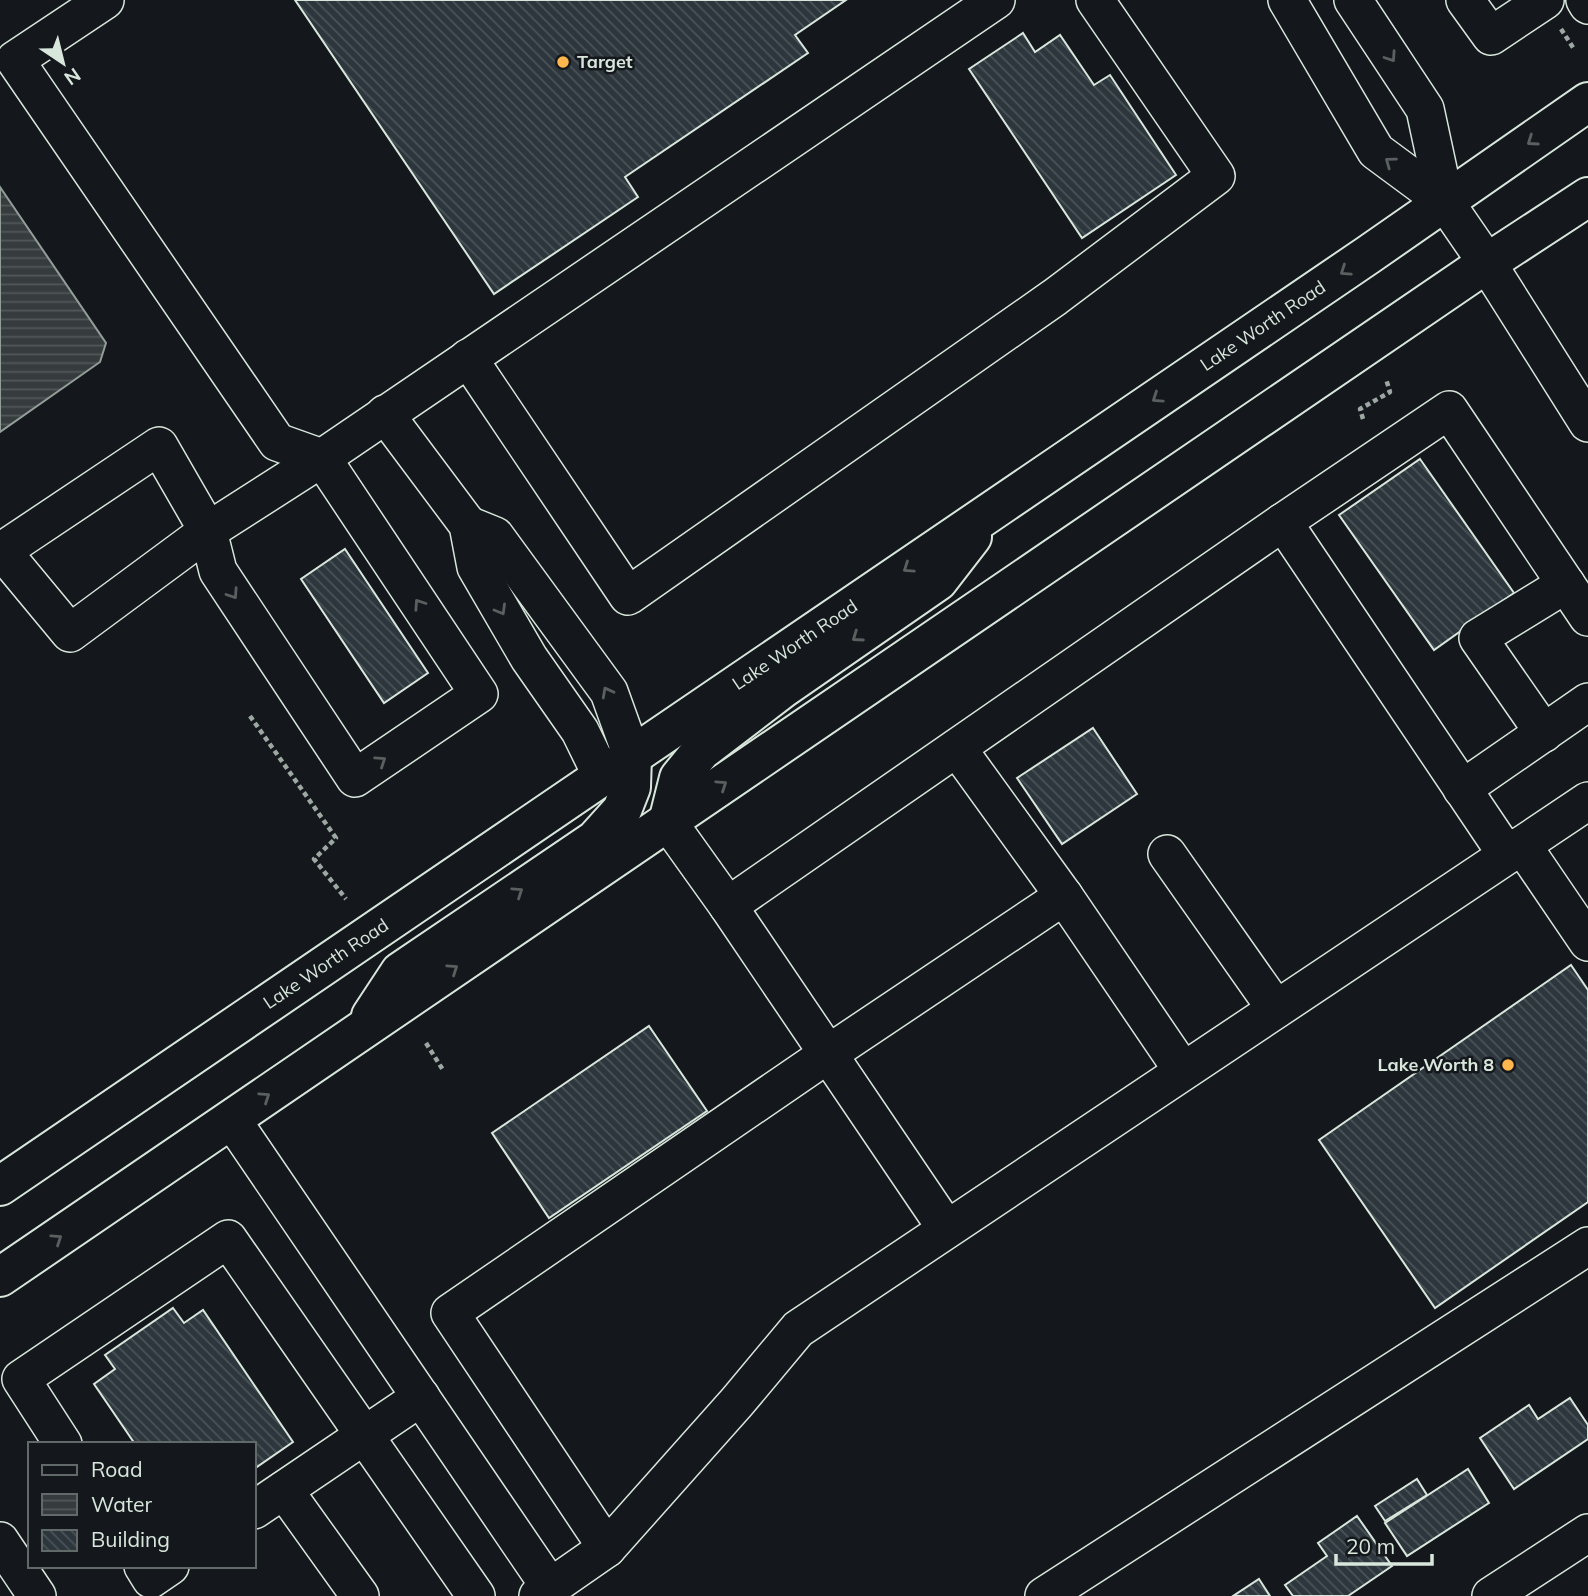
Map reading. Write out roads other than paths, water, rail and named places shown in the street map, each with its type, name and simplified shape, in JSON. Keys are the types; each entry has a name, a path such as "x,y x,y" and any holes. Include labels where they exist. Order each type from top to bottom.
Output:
{"main road":[{"name":"Lake Worth Road","path":"0,1186 1588,102"},
{"path":"0,1277 1487,263 1588,197"},
{"path":"668,822 679,778 701,751 782,689 938,581 995,508"},
{"path":"360,1033 400,972 595,840 622,810 631,787 617,766"}],"street":[{"path":"105,0 15,60 277,442 322,458 479,694 355,778 218,571 208,531 159,446 2,551 70,633 208,531 322,458 996,0"},
{"path":"468,358 628,596 1055,297 1216,176 1095,0"},
{"path":"1287,0 1376,151 1445,202 1487,263 1588,423"},
{"path":"1353,0 1425,109 1445,202"},
{"path":"1465,0 1491,36 1538,2"},
{"path":"1585,0 1588,5"},
{"path":"728,906 1449,410 1588,617"},
{"path":"385,414 468,525 495,536 609,692 617,766"},
{"path":"1283,522 1462,789 1515,850 1588,942"},
{"path":"1544,733 1478,638 1566,584"},
{"path":"1462,789 1588,702"},
{"path":"957,748 1064,896 1183,1071"},
{"path":"232,1120 421,1397 544,1592 607,1548 798,1329 1588,801"},
{"path":"668,822 946,1228"},
{"path":"1167,854 1276,1009"},
{"path":"607,1548 450,1313 1064,896"},
{"path":"62,1442 21,1379 228,1239 476,1596"},
{"path":"1044,1596 1588,1246"},
{"path":"256,1509 421,1397"},
{"path":"284,1490 360,1596"},
{"path":"1491,1596 1588,1534"},
{"path":"0,1541 37,1596"}],"water":[{"path":"0,187 106,343 100,362 0,432"}],"place":[{"name":"Target","path":"563,62"},
{"name":"Lake Worth 8","path":"1508,1065"}]}
